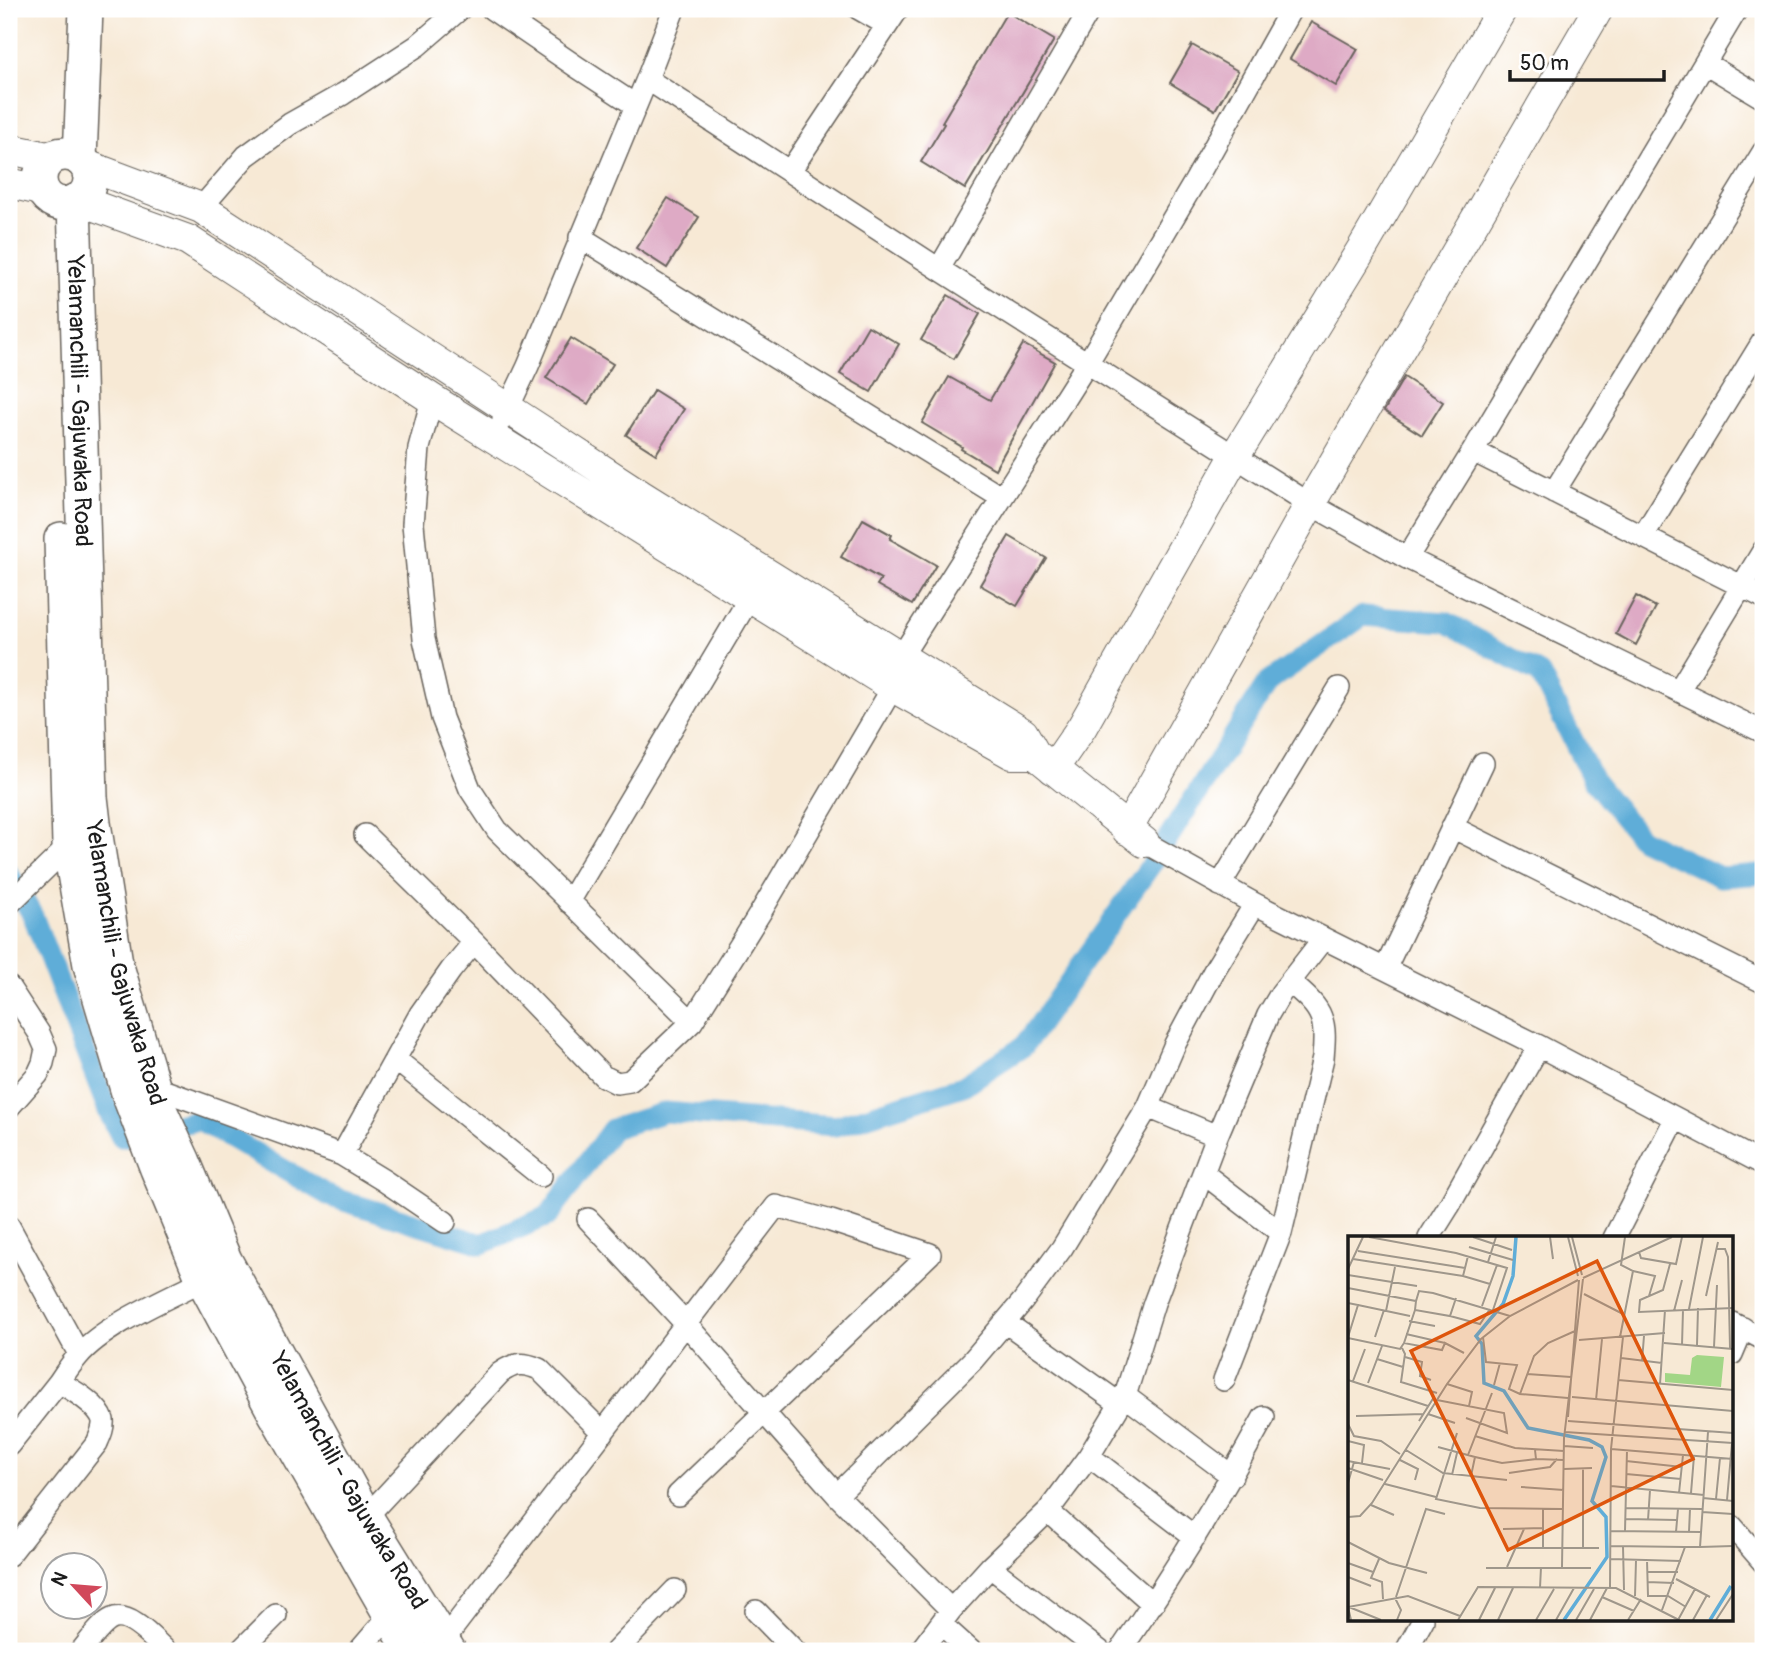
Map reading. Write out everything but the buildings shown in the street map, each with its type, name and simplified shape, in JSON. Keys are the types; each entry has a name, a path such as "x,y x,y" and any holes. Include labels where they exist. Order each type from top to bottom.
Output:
{"main road":[{"name":"Yelamanchili - Gajuwaka Road","path":"69,159 70,9"},
{"name":"Yelamanchili - Gajuwaka Road","path":"69,159 86,9"},
{"name":"Yelamanchili - Gajuwaka Road","path":"62,198 86,193 89,173 69,159 48,160 40,179 62,198 94,823 116,963 148,1098 170,1166 200,1236 203,1280 274,1412 411,1651"},
{"name":"Yelamanchili - Gajuwaka Road","path":"62,198 69,845 90,965 148,1098"},
{"name":"Yelamanchili - Gajuwaka Road","path":"200,1236 225,1260 366,1517 446,1646"}],"street":[{"path":"201,208 246,156 290,124 343,94 417,46 460,9"},
{"path":"492,9 635,105"},
{"path":"494,437 528,366 674,9"},
{"path":"790,171 892,17 859,9"},
{"path":"939,269 1090,9"},
{"path":"901,657 1088,362 1195,181 1291,9"},
{"path":"1044,762 1082,727 1235,456 1363,247 1502,9"},
{"path":"1146,843 1310,503 1598,9"},
{"path":"1406,558 1473,451 1737,9"},
{"path":"1705,64 1763,98"},
{"path":"647,79 939,269 1310,503 1406,558 1763,732"},
{"path":"9,149 69,159 201,208 642,496 1023,733 1044,762 1146,843 1255,904 1539,1046 1763,1164"},
{"path":"1554,492 1763,152"},
{"path":"9,183 188,240 432,399 893,687 1012,754 1044,762"},
{"path":"580,237 1002,498"},
{"path":"1643,536 1763,341"},
{"path":"432,399 419,448 413,524 424,639 442,718 470,789 497,830 692,1021"},
{"path":"1473,451 1763,597"},
{"path":"1679,690 1763,551"},
{"path":"569,902 750,597"},
{"path":"365,835 474,942 603,1076 617,1083 630,1081 692,1021 893,687"},
{"path":"1220,885 1339,688"},
{"path":"1385,969 1483,763"},
{"path":"10,902 94,823"},
{"path":"1452,827 1763,982"},
{"path":"837,1495 972,1360 1023,1301 1062,1248 1148,1107 1175,1044 1215,969 1255,904"},
{"path":"920,1651 990,1567 1048,1511 1089,1456 1123,1400 1154,1303 1217,1136 1268,1015 1323,939"},
{"path":"342,1155 420,1014 474,942"},
{"path":"1224,1380 1281,1233 1323,1058 1322,1018 1314,1005 1290,982"},
{"path":"9,987 39,1033 46,1049 38,1074 9,1107"},
{"path":"1430,1236 1539,1046"},
{"path":"395,1059 541,1176"},
{"path":"148,1098 342,1155 445,1222"},
{"path":"1148,1107 1217,1136"},
{"path":"1616,1236 1675,1119"},
{"path":"1203,1173 1281,1233"},
{"path":"446,1646 603,1433 776,1206 930,1254 678,1495"},
{"path":"588,1219 686,1324 946,1617 971,1651"},
{"path":"9,1226 79,1354"},
{"path":"9,1446 79,1354 117,1325 203,1280"},
{"path":"1005,1322 1232,1476"},
{"path":"1737,1326 1763,1339"},
{"path":"366,1517 500,1373 512,1365 521,1363 539,1369 603,1433"},
{"path":"9,1555 97,1443 102,1431 103,1419 95,1408 82,1396 59,1382"},
{"path":"1120,1651 1195,1537 1264,1417"},
{"path":"1089,1456 1195,1537"},
{"path":"1048,1511 1153,1604"},
{"path":"1734,1528 1763,1562"},
{"path":"990,1567 1100,1651"},
{"path":"616,1651 675,1590"},
{"path":"756,1611 795,1651"},
{"path":"240,1651 276,1615"},
{"path":"359,1651 390,1615"},
{"path":"81,1651 107,1621 114,1618 130,1620 138,1625 166,1651"},
{"path":"1406,1651 1422,1622"}],"waterway":[{"path":"9,874 33,916 109,1113 121,1137 199,1120 331,1197 482,1244 548,1216 612,1129 665,1112 836,1126 963,1086 1024,1046 1153,862 1268,682 1363,616 1446,622 1540,674 1593,780 1641,839 1720,877 1763,874"}]}
